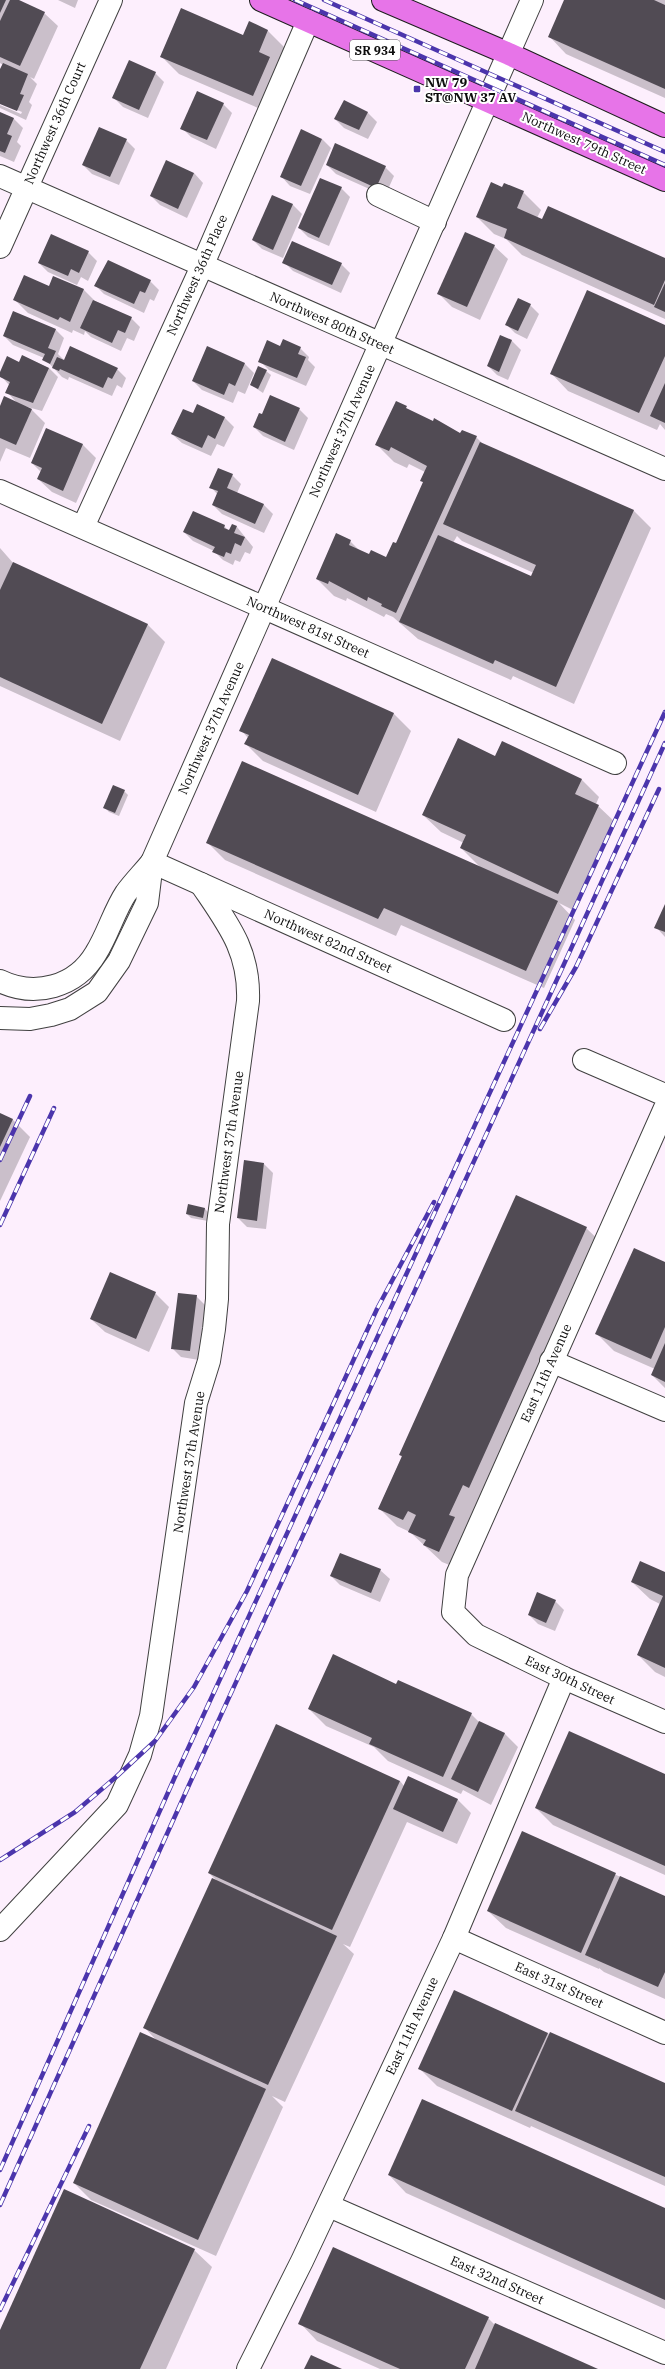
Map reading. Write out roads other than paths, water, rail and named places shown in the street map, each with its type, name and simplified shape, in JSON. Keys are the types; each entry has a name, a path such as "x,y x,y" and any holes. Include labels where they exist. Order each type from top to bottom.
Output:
{"main road":[{"name":"Northwest 79th Street","path":"261,0 665,180"},
{"path":"383,0 509,54 665,126"}],"street":[{"name":"Northwest 36th Court","path":"0,247 111,0"},
{"name":"Northwest 37th Avenue","path":"0,981 26,989 44,989 63,984 78,974 97,953 126,893 152,862 532,0"},
{"name":"Northwest 36th Place","path":"83,527 203,264 308,20"},
{"name":"Northwest 80th Street","path":"0,176 203,264 381,345 665,469"},
{"path":"378,195 435,222"},
{"name":"Northwest 81st Street","path":"0,491 615,763"},
{"name":"Northwest 37th Avenue","path":"0,1018 30,1019 60,1013 88,998 104,985 119,961 147,903 152,862"},
{"name":"Northwest 82nd Street","path":"152,862 504,1020"},
{"name":"Northwest 37th Avenue","path":"0,1930 117,1805 140,1755 151,1716 196,1403 209,1360 214,1329 217,1299 218,1224 248,1001 248,978 243,954 232,932 201,884"},
{"path":"584,1060 665,1095"},
{"name":"East 11th Avenue","path":"476,1635 453,1612 457,1575 551,1360 665,1108"},
{"path":"551,1360 665,1410"},
{"name":"East 30th Street","path":"476,1635 564,1678 665,1722"},
{"name":"East 11th Avenue","path":"248,2369 328,2206 454,1938 564,1678"},
{"name":"East 31st Street","path":"454,1938 665,2033"},
{"name":"East 32nd Street","path":"328,2206 665,2354"}],"railway":[{"path":"295,0 665,165"},
{"path":"324,0 665,152"},
{"path":"0,2170 174,1779 665,712"},
{"path":"0,2205 189,1785 665,743"},
{"path":"540,1029 576,967 659,789"},
{"path":"0,1160 30,1096"},
{"path":"0,1225 54,1108"},
{"path":"0,1860 75,1812 116,1777 155,1741 194,1687 247,1591 377,1309 434,1202"},
{"path":"0,2310 89,2126"}],"place":[{"name":"NW 79 ST@NW 37 AV","path":"417,89"}]}
